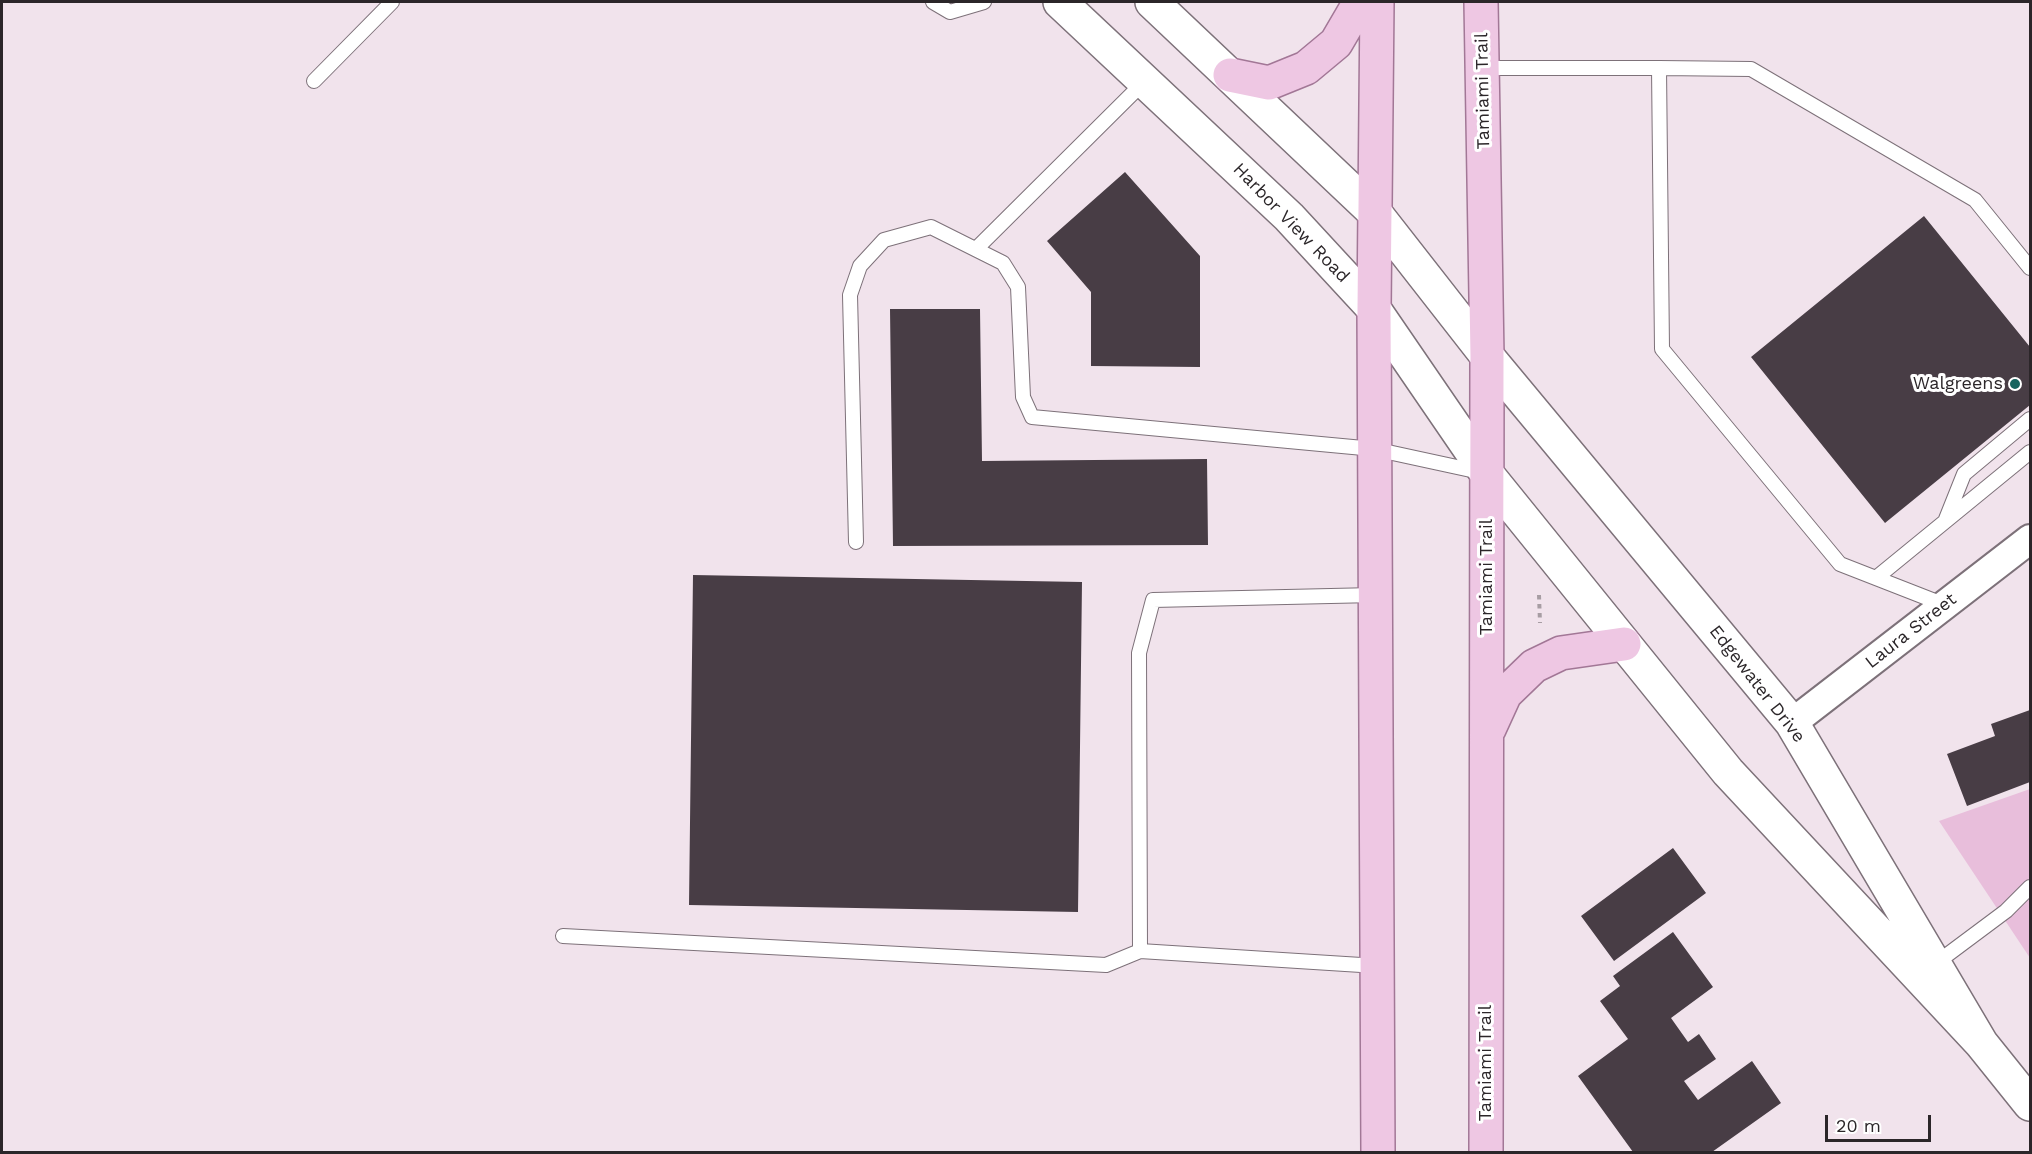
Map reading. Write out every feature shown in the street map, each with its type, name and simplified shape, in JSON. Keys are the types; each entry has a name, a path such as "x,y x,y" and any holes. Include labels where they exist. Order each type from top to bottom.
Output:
{"main road":[{"path":"1230,75 1269,83 1306,68 1336,43 1360,2"},
{"path":"1377,2 1374,449 1378,1152"},
{"name":"Tamiami Trail","path":"1481,2 1487,356 1486,1152"},
{"path":"1487,733 1505,694 1534,666 1561,653 1624,644"}],"street":[{"name":"Harbor View Road","path":"1060,2 1289,217 1374,309 1487,474"},
{"path":"1152,2 1376,214 1487,356"},
{"name":"Edgewater Drive","path":"1487,356 1792,723 1981,1043"},
{"name":"Edgewater Drive","path":"1487,474 1728,772 1981,1043 2031,1104"},
{"name":"Laura Street","path":"1792,723 2031,539"}],"lane":[{"path":"314,81 392,2"},
{"path":"933,2 950,12 984,2"},
{"path":"1482,68 1750,69 1975,200 2031,268"},
{"path":"1659,68 1662,349 1840,564 1945,605"},
{"path":"976,249 1145,81"},
{"path":"856,542 850,295 860,266 884,240 931,228 1003,263 1018,287 1023,397 1032,417 1374,449 1487,474"},
{"path":"1945,520 1964,474 2031,419"},
{"path":"1876,578 2031,452"},
{"path":"1140,951 1139,653 1153,600 1375,595"},
{"path":"1935,963 2006,910 2031,887"},
{"path":"563,936 1106,965 1140,951 1377,966"}],"path":[{"path":"1539,589 1541,633"}],"shaded area":[{"path":"2030,789 2030,958 1939,821"}],"building":[{"path":"1125,172 1200,256 1200,367 1091,366 1091,292 1047,241"},
{"name":"Walgreens","path":"1924,216 2030,347 2030,405 1885,523 1751,357"},
{"path":"890,309 980,309 982,461 1207,459 1208,545 893,546"},
{"path":"693,575 1082,582 1078,912 689,905"},
{"path":"2030,710 2030,782 1967,806 1947,754 1995,736 1991,724"},
{"path":"1673,848 1706,893 1614,961 1581,916"},
{"path":"1673,932 1713,987 1671,1018 1688,1042 1699,1034 1716,1059 1684,1081 1698,1100 1752,1061 1781,1103 1712,1152 1633,1152 1578,1076 1628,1039 1600,1001 1620,986 1613,976"}],"place":[{"name":"Walgreens","path":"2015,384"}]}
